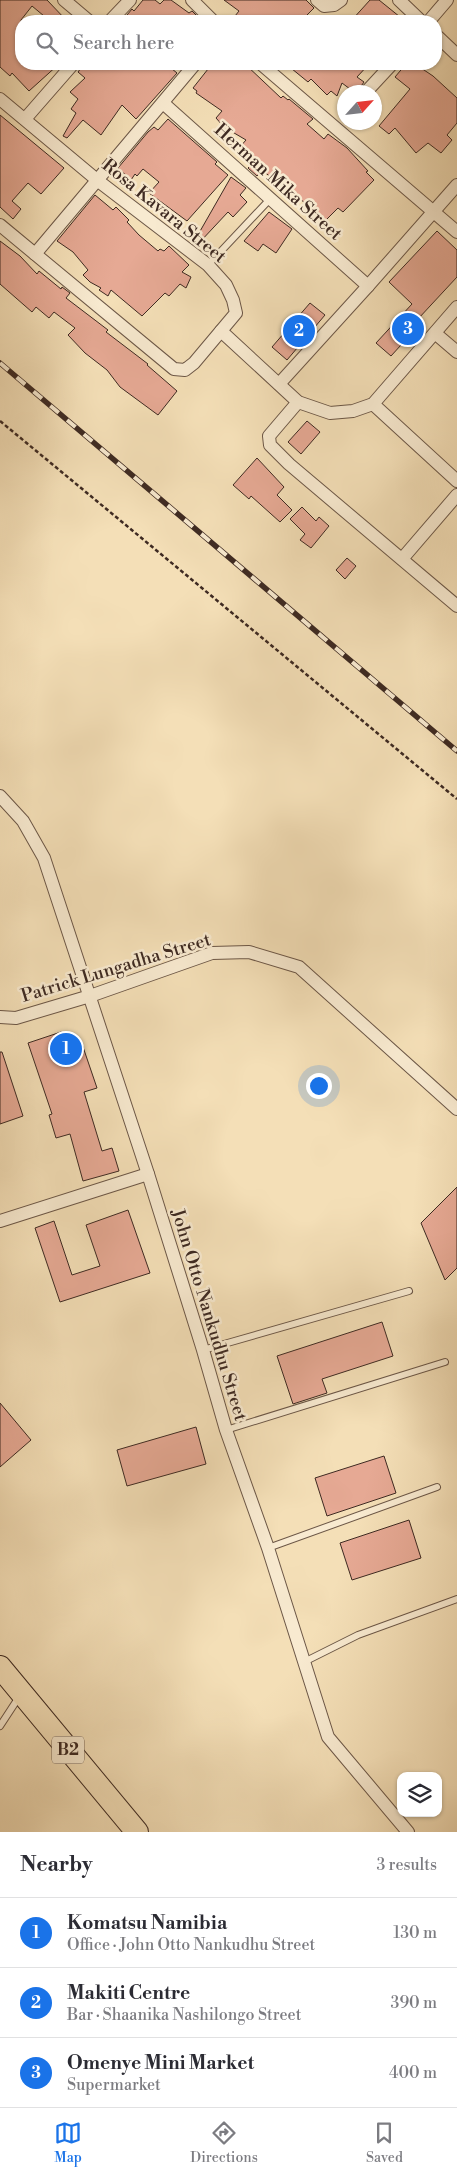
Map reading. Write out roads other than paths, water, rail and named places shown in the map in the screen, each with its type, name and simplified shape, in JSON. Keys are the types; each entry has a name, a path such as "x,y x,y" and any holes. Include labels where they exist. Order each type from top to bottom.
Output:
{"highway":[{"name":"B2","path":"0,1667 137,1832"}],"street":[{"path":"64,0 82,15"},
{"path":"116,15 130,0"},
{"path":"192,0 207,15"},
{"path":"317,0 324,6 334,5 341,0"},
{"path":"398,0 414,15"},
{"path":"434,15 447,0"},
{"path":"442,41 457,55"},
{"path":"25,119 68,70"},
{"path":"35,254 190,70"},
{"path":"269,70 337,120"},
{"path":"372,85 386,70"},
{"name":"Rosa Kavara Street","path":"0,99 97,180 208,265 226,285 234,300 236,313 185,370 174,369 0,224"},
{"name":"Herman Mika Street","path":"163,103 368,286"},
{"path":"348,130 457,232"},
{"path":"278,384 457,185"},
{"path":"221,331 298,402 330,412 353,411 373,404 436,334 457,307"},
{"path":"436,334 457,352"},
{"path":"298,402 269,436 270,445 289,464 457,606"},
{"path":"373,404 457,481"},
{"path":"402,559 457,496"},
{"name":"John Otto Nankudhu Street","path":"0,796 23,821 44,858 148,1174 226,1430 268,1548 328,1737 408,1832"},
{"name":"Patrick Lungadha Street","path":"0,1016 16,1018 90,996 212,954 249,952 298,967 457,1109"},
{"path":"0,1221 148,1174"}],"lane":[{"path":"208,265 271,198"},
{"path":"203,1350 409,1291"},
{"path":"226,1430 444,1362"},
{"path":"268,1548 437,1487"},
{"path":"304,1662 358,1635 457,1599"},
{"path":"0,1726 22,1694"}],"railway":[{"path":"0,363 457,751"}],"place":[{"name":"Omenye Mini Market","path":"408,329"},
{"name":"Makiti Centre","path":"299,331"},
{"name":"Komatsu Namibia","path":"66,1049"}]}
